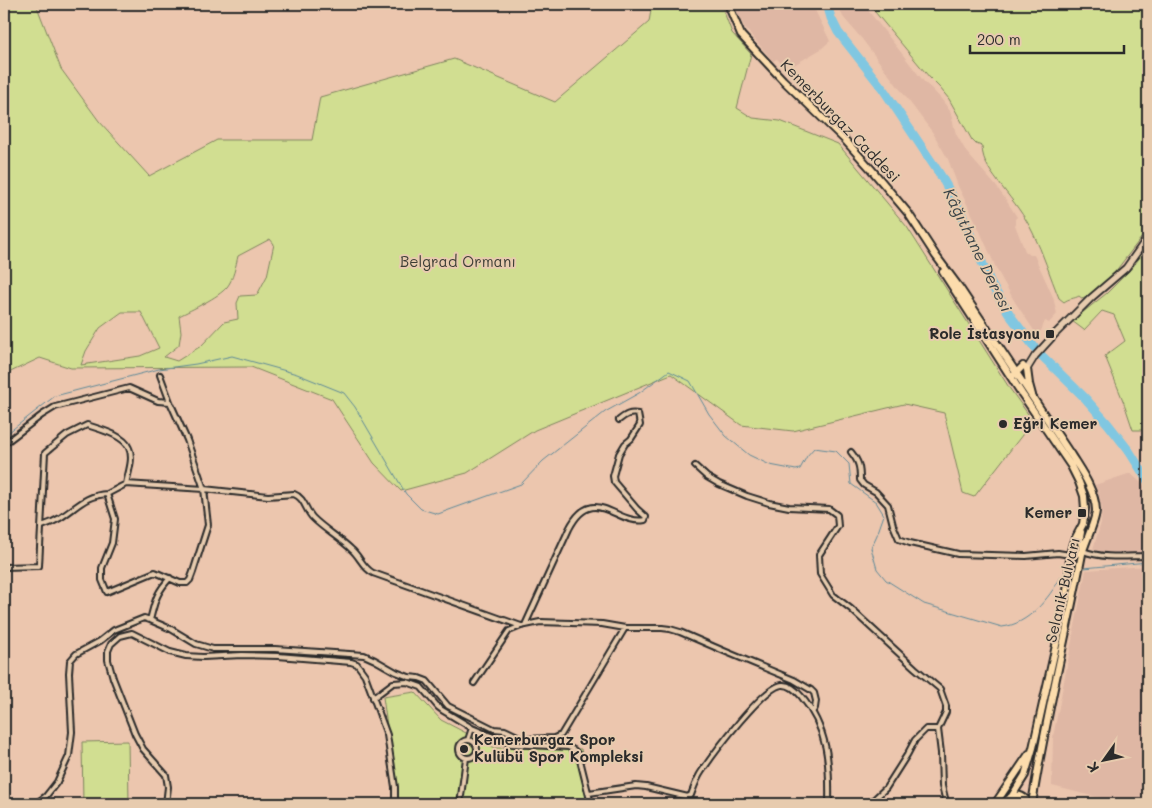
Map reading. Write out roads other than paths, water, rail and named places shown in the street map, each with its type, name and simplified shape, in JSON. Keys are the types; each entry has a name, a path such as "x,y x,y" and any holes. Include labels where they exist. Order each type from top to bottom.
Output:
{"main road":[{"name":"Kemerburgaz Caddesi","path":"728,4 741,35 783,80 844,139 908,213 959,287 1008,362 1015,376"},
{"path":"1015,376 1022,374 1047,342 1091,298 1126,268 1148,237"},
{"name":"Kemerburgaz Caddesi","path":"936,256 952,287 1015,376"},
{"path":"1008,362 1025,368"},
{"path":"1025,368 1035,403"},
{"name":"Selanik Bulvarı","path":"1015,376 1075,462 1092,492 1096,512 1083,551 1031,804"},
{"name":"Selanik Bulvarı","path":"1009,801 1025,774 1032,748 1069,580 1070,556 1073,543 1083,524 1085,509 1084,496 1071,466 1015,376"},
{"path":"1070,556 1083,551 1080,538 1083,524"},
{"path":"1039,718 1048,719"},
{"path":"995,804 1032,748"},
{"path":"1001,804 1009,801 1014,796 1020,795 1031,804"}],"street":[{"path":"107,494 115,519 112,543 102,568 102,580 107,592 155,572 180,583 190,580 208,525 204,489 187,440 160,375"},
{"path":"4,444 42,414 55,407 121,390 129,388 158,401 170,402"},
{"path":"523,626 569,529 579,514 596,507 608,509 635,520 645,520 646,518 614,482 619,454 640,425 638,414 625,415 619,420"},
{"path":"4,567 39,566 45,453 67,435 87,425 108,432 121,439 129,447 131,458 126,484"},
{"path":"851,452 858,462 860,480 876,492 888,505 899,539 958,554 1026,556 1058,553 1070,556"},
{"path":"695,466 707,477 719,484 747,496 769,503 829,509 837,515 838,526 819,555 820,574 832,595 940,689 946,706 946,712 938,729 942,786 946,803"},
{"path":"42,526 59,519 83,501 97,494 107,494 126,484 204,489 268,496 297,495 314,520 352,550 369,571 523,626"},
{"path":"1083,551 1102,557 1148,556"},
{"path":"150,620 156,597 170,578"},
{"path":"35,804 46,796 57,782 69,756 72,732 70,661 76,654 100,641 114,630 144,618 196,644 213,648 275,649 364,655 408,677 427,681 448,706 494,729 505,730 524,739 554,738 561,735 625,628"},
{"path":"474,682 509,631 523,626 540,622 602,624 625,628 662,628 680,632 794,680 814,693 816,700 813,711"},
{"path":"166,804 168,786 166,775 143,749 135,734 110,669 108,651 111,644 120,636 132,634 170,652 186,656 203,658 278,656 357,664 365,675 387,735 395,787 395,804"},
{"path":"373,698 393,682 408,682 421,687 438,708 472,728 510,744 568,747 579,756 591,804"},
{"path":"588,793 636,786 688,798 702,771 744,716 776,687 786,685 796,691 813,711 818,722 825,742 829,777 829,804"},
{"path":"468,740 472,728"},
{"path":"869,804 886,788 915,740 926,729 938,729"},
{"path":"468,740 476,744 477,750 475,755 466,758 461,755 459,747 462,742 468,740"},
{"path":"460,804 466,758"}],"waterway":[{"name":"Kâğıthane Deresi","path":"827,4 838,32 883,89 941,176 960,210 992,286 1012,318 1038,352 1085,398 1108,424 1129,451 1148,481"},
{"path":"4,436 55,396 159,369 196,364 232,356 297,374 344,393 355,407 406,494 421,509 438,514 521,484 543,461 605,412 639,393 669,371 690,381 709,414 726,436 749,455 770,465 796,470 800,469 814,448 836,451 849,464 851,484 876,502 884,515 871,548 877,569 886,580 924,604 1002,627 1012,625 1029,616 1037,609 1061,577 1065,575"},
{"path":"1084,568 1148,562"}],"place":[{"name":"Role İstasyonu","path":"1050,334"},
{"name":"Eğri Kemer","path":"1003,424"},
{"name":"Kemer","path":"1082,513"},
{"name":"Kemerburgaz Spor Kulübü Spor Kompleksi","path":"464,749"}],"park label":[{"name":"Belgrad Ormanı","path":"458,262"}]}
